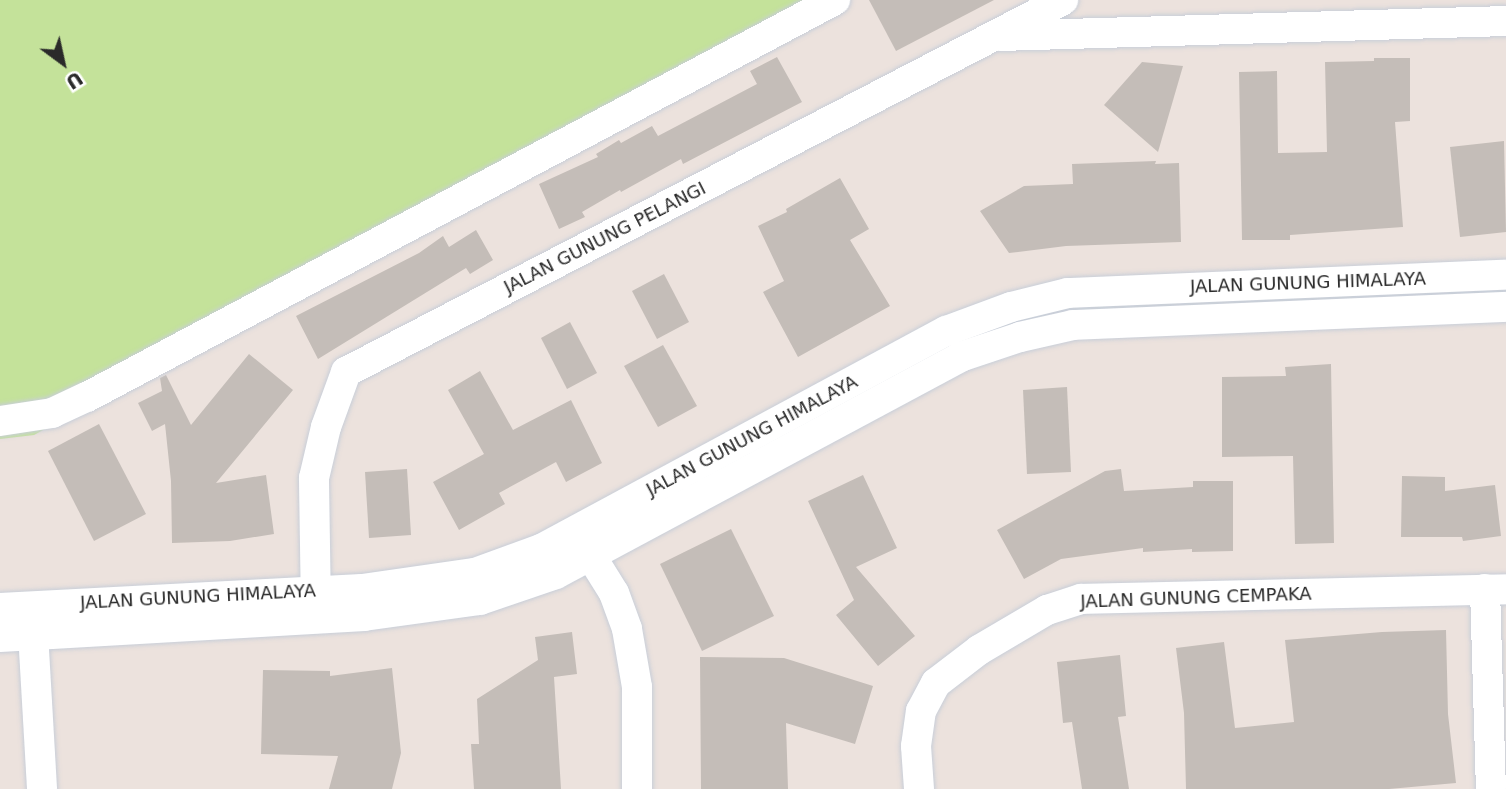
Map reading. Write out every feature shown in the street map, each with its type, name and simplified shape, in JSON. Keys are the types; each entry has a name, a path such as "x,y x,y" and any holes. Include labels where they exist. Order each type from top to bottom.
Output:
{"street":[{"path":"0,421 52,412 87,397 835,0"},
{"name":"JALAN GUNUNG PELANGI","path":"316,605 314,478 326,427 346,372 1063,0"},
{"path":"992,37 1506,21"},
{"name":"JALAN GUNUNG HIMALAYA","path":"0,608 316,605 364,616 480,600 556,575 583,543 946,331 1011,307 1068,293 1506,275"},
{"name":"JALAN GUNUNG HIMALAYA","path":"583,543 960,357 1020,337 1073,325 1506,307"},
{"path":"583,543 614,593 627,629 637,687 637,789"},
{"path":"1491,789 1495,589"},
{"name":"JALAN GUNUNG CEMPAKA","path":"919,789 916,746 920,711 936,683 979,650 1047,610 1081,600 1495,589"},
{"name":"JALAN GUNUNG HIMALAYA","path":"0,637 316,605"},
{"path":"32,606 42,789"}],"green space":[{"path":"0,0 844,0 34,435 0,439"}],"building":[{"path":"869,0 994,0 896,51"},
{"path":"777,57 802,102 683,164 681,159 621,192 620,190 582,212 585,217 559,229 539,184 598,157 596,154 619,140 621,143 652,126 658,136 757,84 750,71"},
{"path":"1374,58 1410,58 1410,121 1395,122 1403,227 1290,235 1290,240 1242,240 1239,72 1277,71 1278,153 1327,152 1325,62 1374,61"},
{"path":"1142,62 1183,66 1158,152 1104,105"},
{"path":"1504,141 1506,232 1460,237 1450,147"},
{"path":"1156,161 1155,164 1179,163 1181,242 1066,246 1009,253 980,211 1024,186 1073,184 1072,164"},
{"path":"840,178 869,229 850,240 890,306 798,357 763,292 784,281 758,226 787,212 786,209"},
{"path":"476,230 493,260 470,274 466,268 318,359 296,316 419,253 443,236 449,247"},
{"path":"664,274 689,322 657,339 632,291"},
{"path":"570,322 597,373 567,389 541,338"},
{"path":"663,345 697,406 658,427 624,366"},
{"path":"249,354 293,390 216,483 266,475 274,534 230,541 172,543 171,481 165,424 152,431 138,403 162,391 160,378 166,375 191,425"},
{"path":"1331,364 1334,543 1295,544 1293,456 1222,457 1222,377 1286,376 1285,367"},
{"path":"480,371 513,430 571,400 602,463 566,482 556,462 499,493 505,504 459,530 433,482 484,454 448,390"},
{"path":"1067,387 1071,472 1027,474 1023,390"},
{"path":"99,424 146,514 94,541 48,451"},
{"path":"407,469 411,535 369,538 365,472"},
{"path":"1121,469 1124,491 1193,487 1193,481 1233,481 1233,551 1192,552 1192,549 1143,552 1143,548 1061,559 1024,579 997,530 1105,471"},
{"path":"863,475 897,548 856,567 915,636 878,666 836,615 854,600 808,501"},
{"path":"1402,476 1445,477 1445,491 1495,485 1501,536 1463,541 1462,537 1401,537"},
{"path":"731,529 774,616 702,651 660,564"},
{"path":"1446,630 1448,714 1456,783 1389,789 1186,789 1184,713 1176,648 1224,642 1235,728 1294,722 1285,640"},
{"path":"572,632 577,674 554,677 561,789 474,789 471,744 479,744 477,699 538,660 535,637"},
{"path":"1120,655 1126,716 1118,717 1129,789 1082,789 1072,722 1063,723 1057,662"},
{"path":"700,657 784,658 873,686 855,744 786,723 788,789 701,789"},
{"path":"392,668 401,753 392,789 329,789 338,756 261,754 263,670 330,671 330,676"}]}
